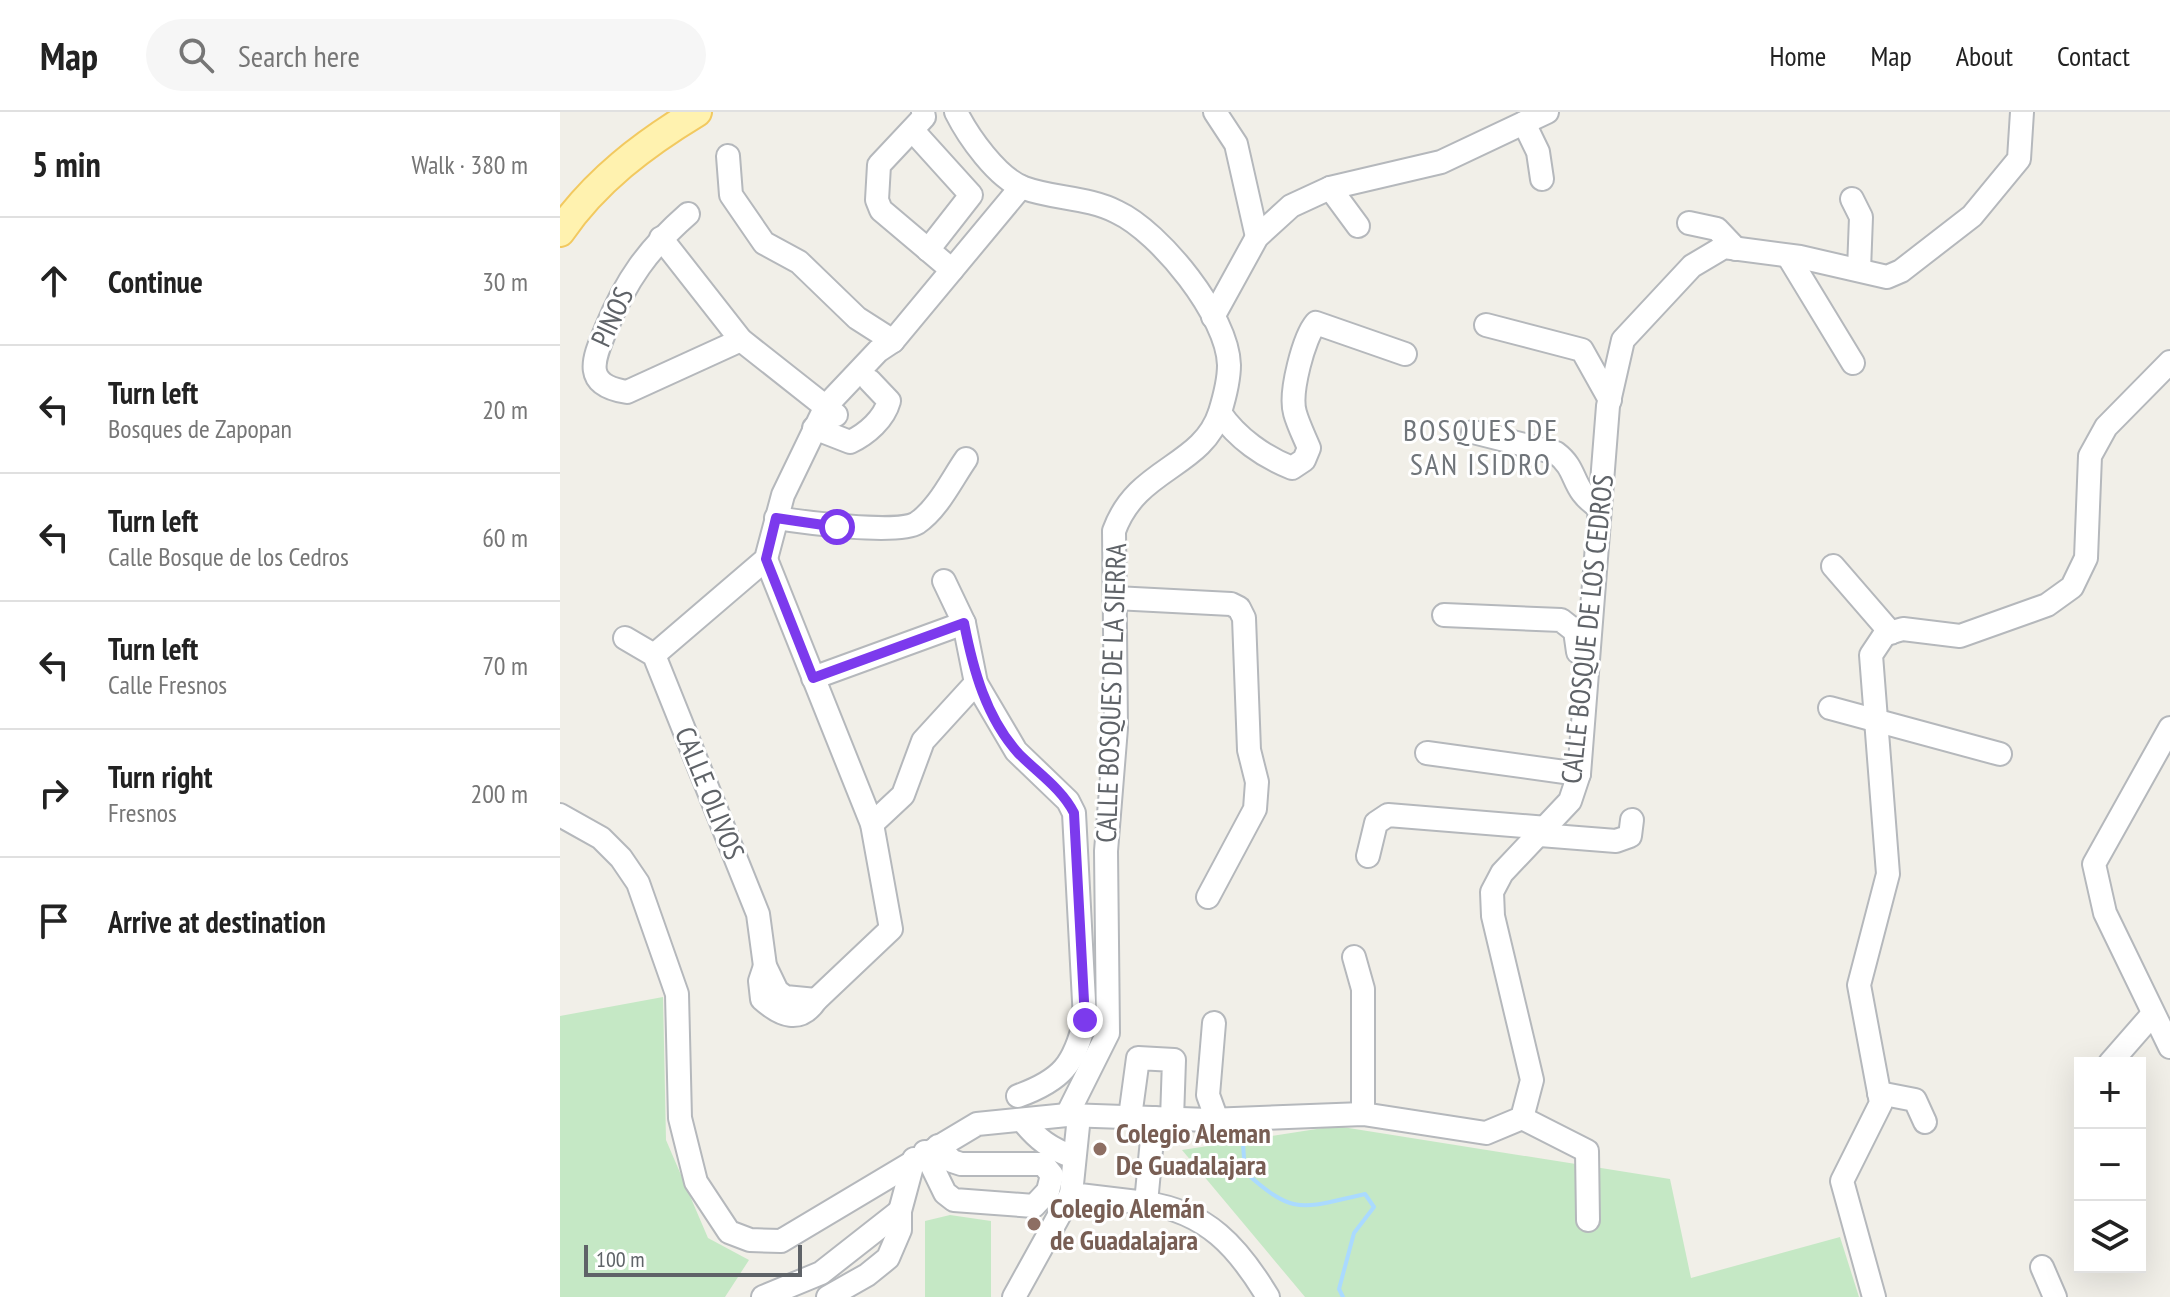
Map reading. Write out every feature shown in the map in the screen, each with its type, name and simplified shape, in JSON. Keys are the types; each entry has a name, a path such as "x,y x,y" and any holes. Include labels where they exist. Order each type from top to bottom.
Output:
{"main road":[{"path":"560,205 605,157 671,112"},
{"path":"560,232 602,182 633,155 697,112"}],"street":[{"name":"CALLE BOSQUES DE LA SIERRA","path":"956,112 975,145 1021,187 1093,203 1136,224 1182,271 1213,317 1229,364 1220,413 1199,447 1140,487 1122,508 1114,531 1116,728 1106,851 1108,1033 1073,1115 1071,1194"},
{"path":"1215,112 1236,144 1257,237"},
{"path":"1213,317 1257,237 1291,206 1330,188 1441,162 1547,112"},
{"name":"CALLE BOSQUE DE LOS CEDROS","path":"1522,1118 1532,1080 1493,916 1492,892 1502,873 1570,801 1579,774 1610,400 1623,340 1692,266 1724,247 1788,256 1887,277 1901,271 1972,216 2019,159 2022,112"},
{"path":"928,250 971,195 918,122 879,165 877,200 881,210 928,250 952,270"},
{"path":"1524,123 1538,152 1542,179"},
{"path":"728,156 731,195 764,243 799,262 857,318 893,341"},
{"path":"976,683 923,741 903,795 872,824 766,559 776,518 804,450 817,430 878,351 893,341 1021,187"},
{"path":"1330,188 1358,226"},
{"path":"1852,199 1861,217 1859,270"},
{"name":"PINOS","path":"688,214 661,238 624,285 593,360 595,376 610,390 627,392 741,340"},
{"path":"1689,223 1717,229 1736,249"},
{"path":"661,238 741,340 831,411"},
{"path":"1788,256 1853,363"},
{"path":"1220,413 1229,426 1270,460 1292,468 1304,460 1309,448 1294,411 1293,395 1308,332 1316,323 1405,354"},
{"path":"1486,325 1582,350 1610,400"},
{"path":"831,411 870,381 887,359 893,341"},
{"path":"1874,1297 1842,1181 1877,1113 1879,1093 1859,985 1888,874 1871,655 1885,634 1903,629 1960,636 2047,605 2072,587 2086,558 2090,456 2106,427 2170,362"},
{"path":"817,430 850,442 885,414 889,401 870,381"},
{"path":"1473,432 1556,453 1567,462 1583,498 1600,508"},
{"path":"776,518 837,527 913,526 927,515 966,459"},
{"path":"625,638 654,655 766,559"},
{"path":"1833,566 1891,633"},
{"path":"944,581 964,623 976,683 1016,751 1068,801 1074,813 1085,1020 1079,1047 1065,1071 1043,1087 1018,1096"},
{"path":"1115,606 1231,604 1239,608 1244,618 1249,750 1257,782 1255,809 1208,897"},
{"path":"1444,615 1561,620 1575,631 1578,652 1589,655"},
{"path":"813,678 964,623"},
{"name":"CALLE OLIVOS","path":"654,655 758,914 765,966 777,991 785,997 816,1000 891,929 872,824"},
{"path":"1830,708 2000,754"},
{"path":"2170,728 2094,864 2105,913 2170,1047"},
{"path":"1427,753 1579,774"},
{"path":"560,815 601,838 621,858 638,883 677,994 680,1118 696,1182 729,1232 750,1240 781,1241 977,1124 1073,1115 1217,1120 1363,1114 1486,1133 1522,1118 1587,1151 1588,1220"},
{"path":"1368,856 1376,823 1388,815 1625,839 1630,836 1632,820"},
{"path":"1354,957 1363,989 1363,1114"},
{"path":"2115,1057 2152,1015"},
{"path":"1214,1023 1208,1095 1217,1120"},
{"path":"1130,1117 1138,1058 1174,1060 1146,1203"},
{"path":"1879,1093 1915,1100 1925,1122"},
{"path":"1022,1120 1038,1139 1053,1150 1074,1157"},
{"path":"926,1152 961,1164 1043,1164 1052,1175 1048,1191 1034,1206 954,1200 945,1193 926,1152"},
{"path":"828,1297 867,1275 888,1258 900,1230 900,1211 926,1152"},
{"path":"1014,1297 1071,1194 1183,1211 1206,1224 1252,1268 1268,1297"},
{"path":"763,1297 821,1273 900,1211"},
{"path":"2042,1267 2055,1297"}],"green space":[{"path":"663,997 666,1140 708,1238 749,1260 725,1297 560,1297 560,1016"},
{"path":"1336,1126 1670,1179 1691,1278 1840,1237 1859,1297 1305,1297 1182,1150"},
{"path":"950,1215 991,1221 991,1297 925,1297 925,1221"}],"waterway":[{"path":"1242,1130 1245,1172 1276,1196 1300,1205 1313,1205 1365,1194 1374,1207 1354,1233 1339,1289 1343,1297"}],"place":[{"name":"Colegio Aleman De Guadalajara","path":"1100,1149"},
{"name":"Colegio Alemán de Guadalajara","path":"1034,1224"}],"district":[{"name":"BOSQUES DE SAN ISIDRO","path":"1481,448"}],"route":[{"path":"837,527 776,518 766,559 813,678 964,623 976,683 1016,751 1068,801 1074,813 1085,1020"}]}
